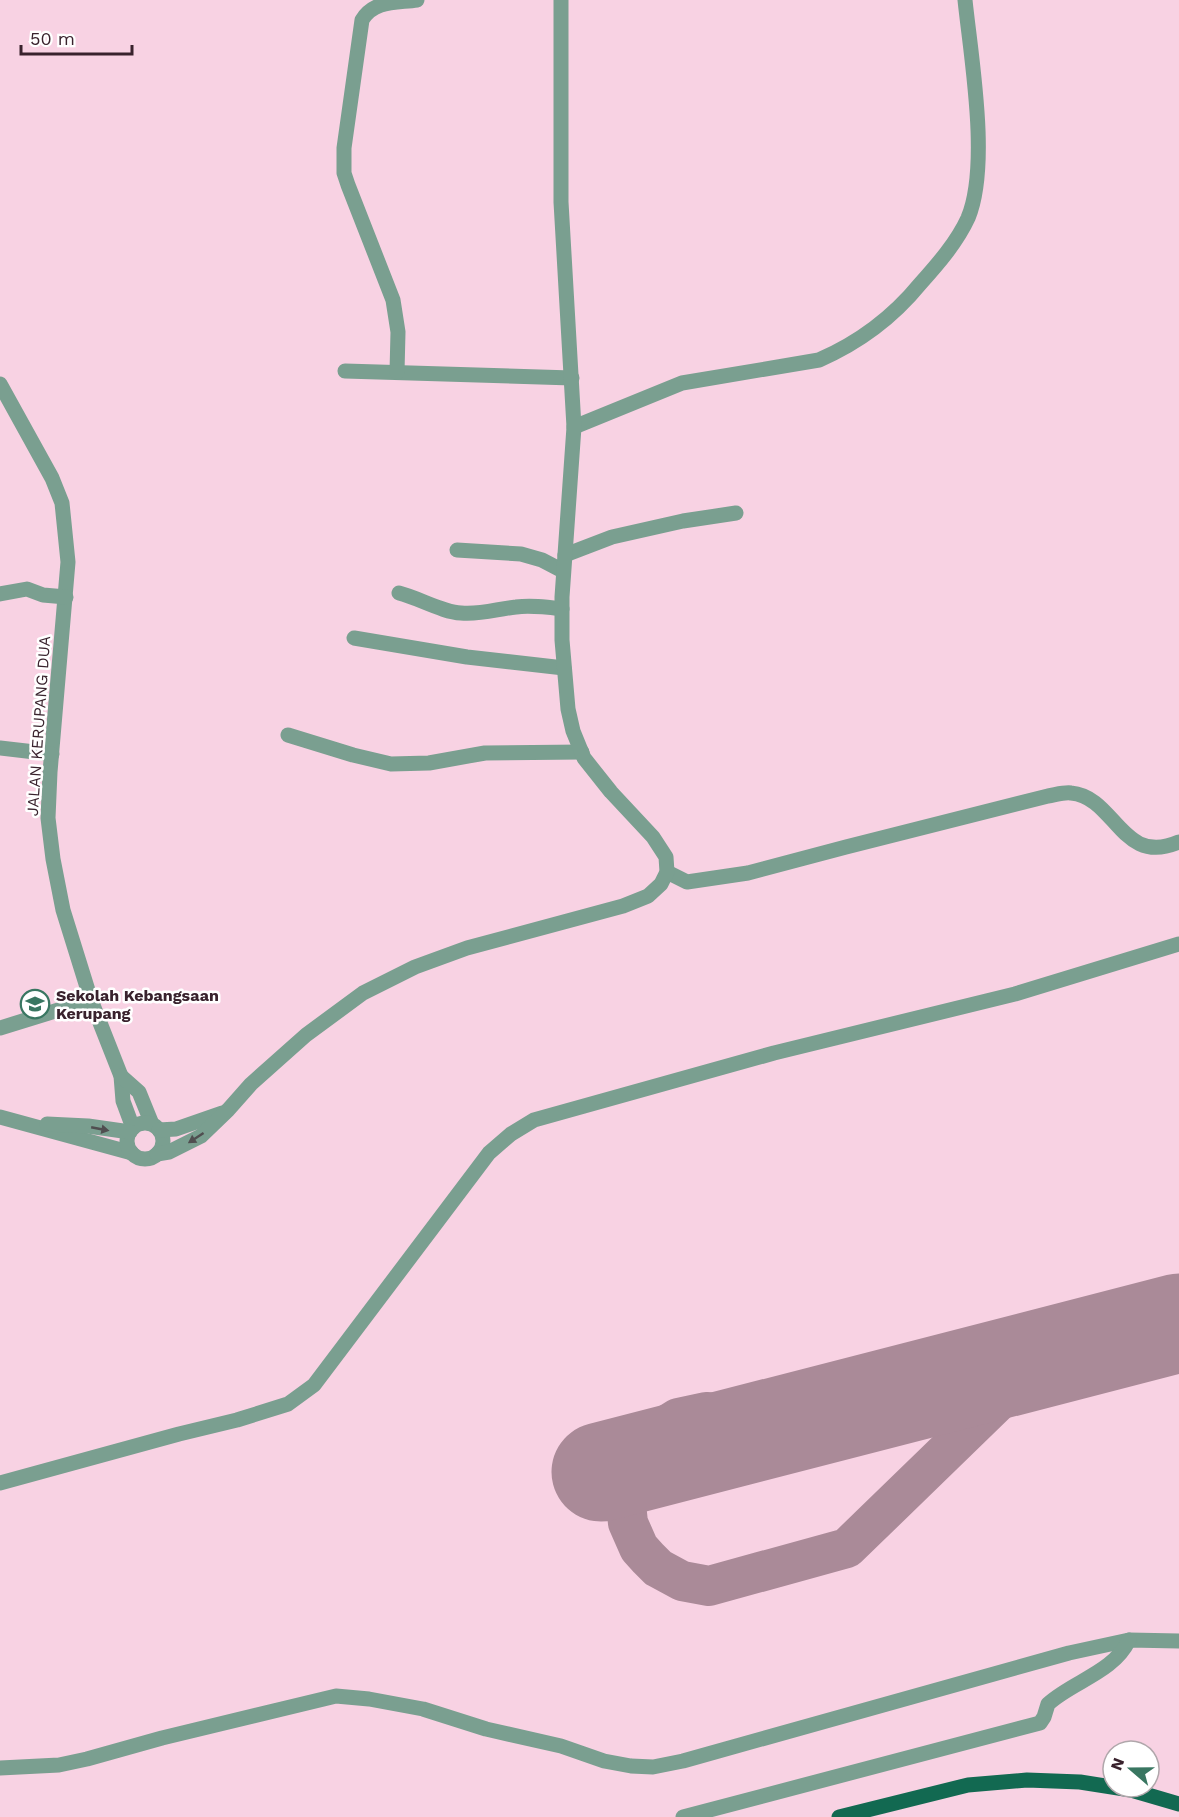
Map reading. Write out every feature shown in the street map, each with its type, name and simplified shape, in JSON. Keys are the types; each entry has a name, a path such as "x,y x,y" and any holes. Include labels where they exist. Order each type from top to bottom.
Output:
{"main road":[{"path":"839,1817 968,1785 1027,1780 1100,1785 1131,1790 1179,1804"}],"street":[{"path":"397,372 398,332 393,300 344,173 344,148 362,20 368,11 378,5 417,0"},
{"path":"0,1117 132,1153 142,1159 169,1152 201,1136 251,1084 306,1035 363,993 415,967 466,948 623,906 648,896 661,884 667,872 666,857 653,837 611,792 582,752 573,731 568,709 562,609 574,427 561,202 561,0"},
{"path":"574,427 682,383 819,360 834,354 872,330 910,297 942,258 968,217 976,178 978,145 965,0"},
{"path":"345,371 572,378"},
{"name":"JALAN KERUPANG DUA","path":"0,384 52,478 62,503 68,562 48,818 52,859 63,910 91,1000 121,1076 123,1101 131,1130"},
{"path":"565,555 612,537 683,521 736,513"},
{"path":"457,550 521,554 542,560 563,571"},
{"path":"0,594 27,589 44,595 66,597"},
{"path":"399,593 458,613 537,606 562,609"},
{"path":"354,638 467,657 564,668"},
{"path":"288,735 391,764 429,763 485,753 582,752"},
{"path":"0,748 52,754"},
{"path":"667,872 687,882 737,876 1048,796 1071,793 1090,800 1111,818 1131,841 1152,847 1169,846 1179,842"},
{"path":"0,1484 288,1404 314,1385 489,1153 511,1134 534,1120 774,1053 1015,994 1179,944"},
{"path":"0,1028 91,1000"},
{"name":"JALAN KERUPANG DUA","path":"121,1076 139,1092 156,1127"},
{"path":"132,1153 127,1142 131,1130 140,1124 176,1129 228,1110"},
{"path":"29,1125 55,1124 131,1130"},
{"path":"156,1127 163,1138 163,1144 157,1154"},
{"path":"683,1817 1040,1724 1048,1704 1112,1663 1124,1651 1129,1640"},
{"path":"0,1768 59,1765 336,1696 369,1699 423,1709 486,1729 561,1746 604,1761 653,1767 683,1761 1059,1656 1129,1640 1179,1641"}],"taxiway":[{"path":"803,1420 783,1426 769,1425 736,1415 706,1412 678,1418 654,1433 630,1468 625,1495 628,1523 639,1548 658,1568 682,1581 709,1586 847,1548 1018,1382 1061,1353"}],"runway":[{"path":"601,1472 1179,1323"}],"place":[{"name":"Sekolah Kebangsaan Kerupang","path":"35,1004"}]}
